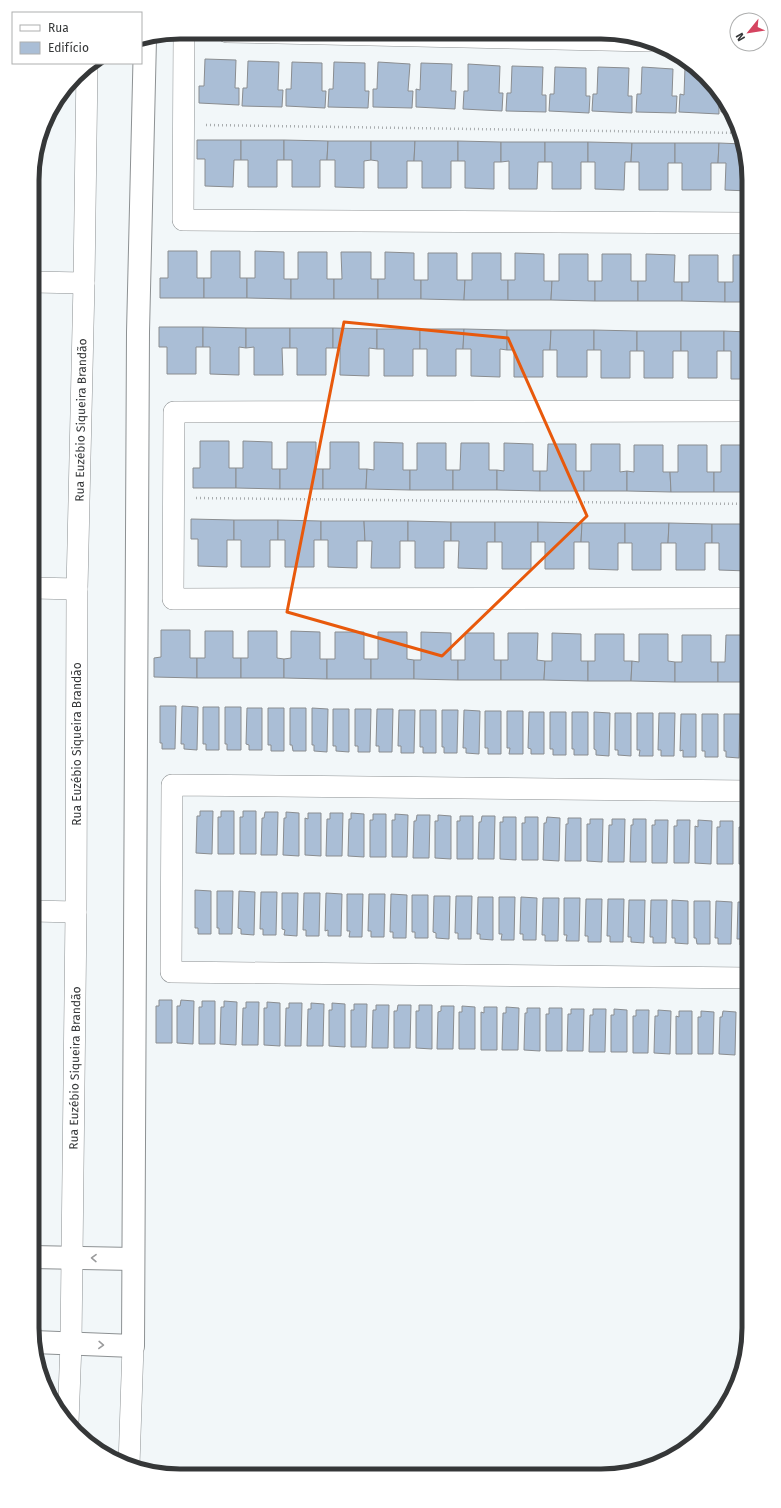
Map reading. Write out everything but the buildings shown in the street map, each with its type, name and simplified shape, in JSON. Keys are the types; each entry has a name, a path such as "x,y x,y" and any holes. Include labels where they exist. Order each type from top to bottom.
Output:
{"street":[{"path":"184,39 182,220 742,223"},
{"path":"555,39 622,40"},
{"path":"129,1460 133,1346 138,340 145,44"},
{"name":"Rua Euzébio Siqueira Brandão","path":"68,1414 71,1343 76,912 77,589 87,74"},
{"path":"39,282 84,283"},
{"path":"742,411 174,412 173,599 742,598"},
{"path":"39,588 77,589"},
{"path":"742,791 172,785 171,957 171,972 742,978"},
{"path":"39,911 76,912"},
{"path":"39,1257 133,1259"},
{"path":"39,1342 133,1346"}],"path":[{"path":"183,124 734,133"},
{"path":"174,498 742,504"}],"highlighted area":[{"path":"344,322 508,338 587,516 442,656 287,612"}]}
